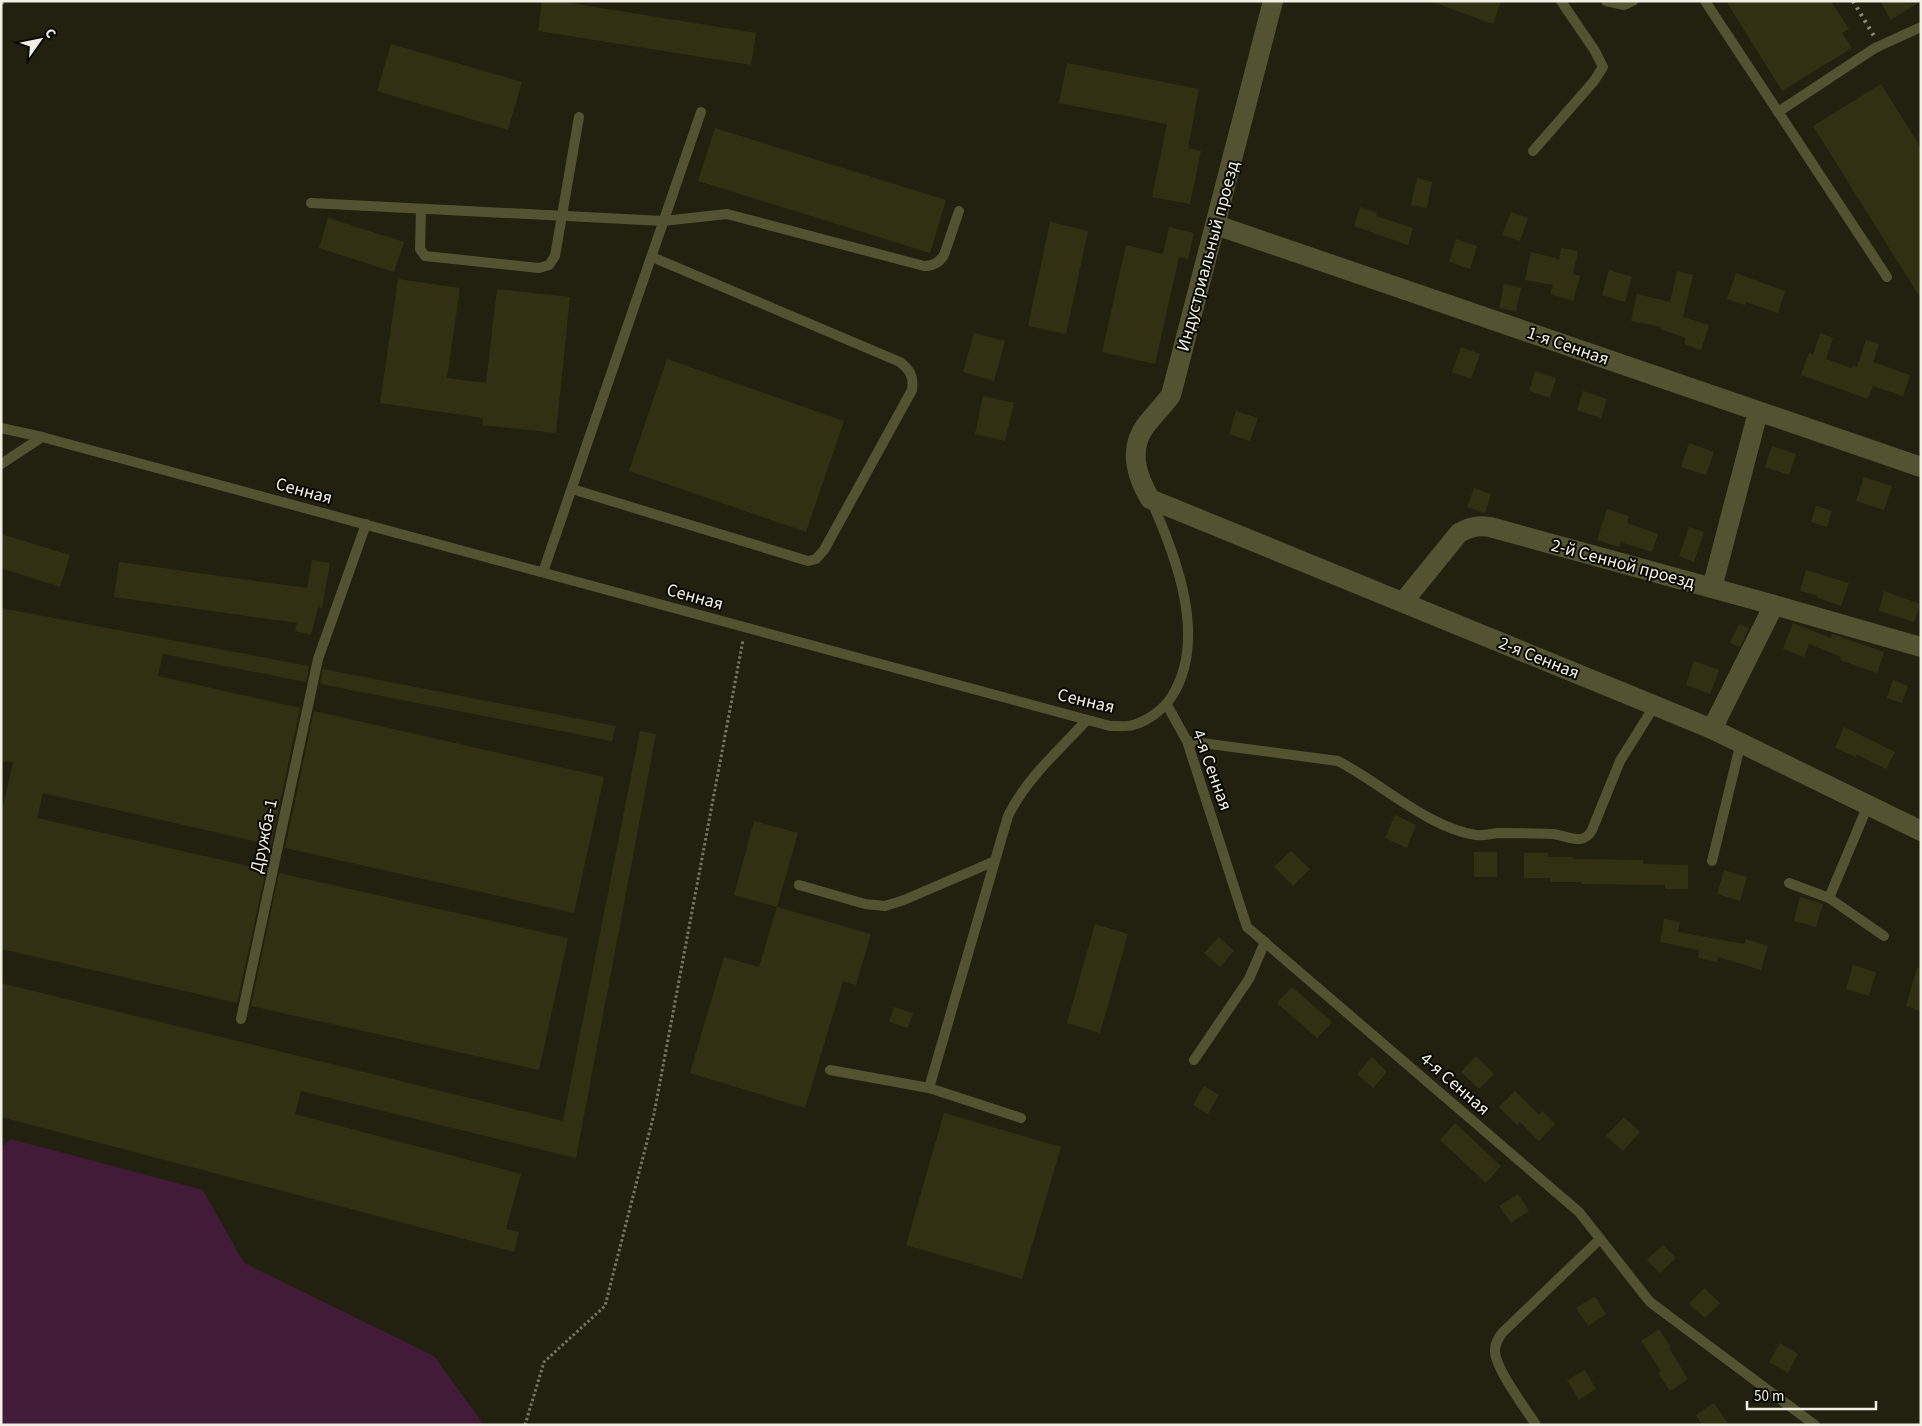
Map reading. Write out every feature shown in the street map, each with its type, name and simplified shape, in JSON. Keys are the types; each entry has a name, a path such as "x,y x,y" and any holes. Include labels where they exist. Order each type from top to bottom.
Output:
{"street":[{"name":"Индустриальный проезд","path":"1150,499 1143,487 1134,451 1137,438 1171,395 1274,1"},
{"name":"1-я Сенная","path":"1216,225 1921,467"},
{"path":"1712,588 1758,412"},
{"name":"2-я Сенная","path":"1150,499 1712,729 1921,831"},
{"name":"2-й Сенной проезд","path":"1402,602 1459,533 1472,527 1490,527 1921,647"},
{"path":"1712,729 1774,605"}],"lane":[{"path":"1533,151 1594,81 1602,67 1595,52 1561,1"},
{"path":"1606,1 1624,5 1633,1"},
{"path":"1706,1 1887,277"},
{"path":"1778,112 1875,48 1921,27"},
{"path":"543,572 701,112"},
{"path":"421,209 420,249 425,256 539,268 549,265 553,261 578,117"},
{"path":"311,203 664,221 728,214 924,266 931,266 940,261 944,255 958,211"},
{"path":"572,489 808,561 816,558 824,550 912,390 914,378 900,362 652,257"},
{"name":"Сенная","path":"1,428 42,437 366,524 1110,726 1132,726 1151,717 1167,705 1180,683 1186,664 1188,622 1178,573 1169,543 1150,499"},
{"path":"1,464 42,437"},
{"name":"Дружба-1","path":"241,1019 318,660 366,524"},
{"name":"4-я Сенная","path":"1167,705 1187,741 1248,927 1579,1212 1650,1302 1816,1425"},
{"path":"1187,741 1338,761 1359,772 1424,815 1459,831 1477,835 1530,833 1560,835 1582,840 1587,838 1592,830 1620,761 1655,705"},
{"path":"929,1088 1008,816 1017,798 1031,780 1087,720"},
{"path":"1712,861 1741,742"},
{"path":"1829,898 1868,805"},
{"path":"799,884 865,904 885,906 904,900 994,861"},
{"path":"1789,882 1829,898 1884,936"},
{"path":"1194,1060 1249,979 1265,942"},
{"path":"830,1070 929,1088 1021,1118"},
{"path":"1536,1425 1500,1368 1494,1352 1496,1342 1502,1333 1600,1239"}],"path":[{"path":"525,1425 544,1362 605,1306 654,1114 746,627"}],"shaded area":[{"path":"11,1139 203,1190 244,1263 434,1356 484,1425 1,1425 1,1148"}],"building":[{"path":"542,1 558,1 756,33 751,65 538,31"},
{"path":"1435,1 1501,1 1493,24 1435,3"},
{"path":"1726,1 1831,1 1849,29 1842,33 1852,48 1782,91"},
{"path":"1880,1 1921,1 1891,20"},
{"path":"391,44 522,82 508,130 377,91"},
{"path":"1067,63 1199,89 1188,148 1201,151 1190,204 1152,197 1167,124 1059,103"},
{"path":"1881,84 1921,148 1921,299 1813,126"},
{"path":"715,128 946,200 930,253 698,181"},
{"path":"1417,178 1432,182 1427,208 1411,205"},
{"path":"1360,207 1377,213 1376,216 1413,228 1408,245 1354,226"},
{"path":"1511,212 1528,218 1520,241 1502,235"},
{"path":"328,218 404,242 394,272 319,248"},
{"path":"1050,222 1088,231 1066,334 1028,326"},
{"path":"1169,227 1194,233 1188,259 1179,257 1155,364 1102,352 1126,245 1163,254"},
{"path":"1456,239 1477,246 1470,269 1449,262"},
{"path":"1561,248 1578,251 1573,274 1580,276 1573,301 1550,294 1553,285 1525,280 1531,252 1559,259"},
{"path":"1609,270 1632,277 1625,302 1602,295"},
{"path":"1677,271 1693,275 1683,317 1709,325 1701,350 1684,344 1686,338 1660,329 1661,327 1631,321 1637,294 1670,302"},
{"path":"1736,273 1785,291 1778,313 1746,302 1745,305 1727,299"},
{"path":"398,279 460,288 447,378 486,383 497,289 570,297 556,433 482,425 483,418 380,403"},
{"path":"1504,284 1521,288 1516,311 1499,308"},
{"path":"974,333 1005,341 994,381 963,372"},
{"path":"1820,333 1833,338 1826,359 1852,368 1853,366 1857,367 1866,340 1879,344 1873,362 1910,375 1903,396 1873,386 1868,399 1801,375 1809,353 1813,355"},
{"path":"1461,347 1480,354 1471,379 1452,372"},
{"path":"667,359 844,421 806,532 629,471"},
{"path":"1535,371 1556,378 1550,398 1529,391"},
{"path":"1583,391 1607,399 1601,418 1577,410"},
{"path":"983,396 1014,403 1005,441 975,434"},
{"path":"1236,411 1258,418 1250,441 1229,434"},
{"path":"1689,443 1714,452 1706,475 1681,467"},
{"path":"1772,446 1796,454 1789,475 1765,467"},
{"path":"1864,477 1892,486 1884,510 1856,501"},
{"path":"1474,488 1491,494 1485,513 1467,507"},
{"path":"1816,506 1832,511 1827,527 1811,522"},
{"path":"1607,509 1629,516 1627,523 1658,534 1652,552 1621,542 1619,547 1597,540"},
{"path":"1689,527 1704,532 1694,562 1679,556"},
{"path":"1,534 70,555 60,587 1,568"},
{"path":"312,560 330,563 322,608 318,607 311,635 295,631 297,623 114,597 119,562 307,588"},
{"path":"1806,570 1849,583 1841,606 1800,591"},
{"path":"1884,591 1920,604 1914,622 1879,611"},
{"path":"1,608 309,666 306,682 163,654 158,676 300,708 271,845 43,793 37,818 266,870 237,1003 1,949 1,815 13,762 1,761"},
{"path":"1793,623 1831,638 1832,634 1884,652 1877,673 1840,660 1841,657 1809,644 1804,657 1783,649"},
{"path":"1739,624 1749,628 1740,647 1730,643"},
{"path":"1694,661 1719,670 1710,694 1686,685"},
{"path":"323,669 616,726 612,741 320,684"},
{"path":"1893,680 1908,686 1902,703 1887,698"},
{"path":"314,711 604,777 574,913 285,848"},
{"path":"1844,727 1895,752 1886,769 1857,755 1856,757 1835,748"},
{"path":"640,731 656,734 576,1158 301,1091 295,1114 521,1174 506,1229 519,1232 514,1252 1,1117 1,983 563,1121"},
{"path":"1395,815 1416,825 1407,848 1385,838"},
{"path":"754,821 798,833 777,907 734,895"},
{"path":"1291,851 1310,869 1293,886 1274,867"},
{"path":"1474,852 1497,852 1497,877 1474,877"},
{"path":"1524,853 1548,853 1548,857 1573,857 1573,859 1643,860 1643,864 1688,865 1688,889 1665,889 1665,885 1581,884 1581,882 1550,882 1550,878 1524,878"},
{"path":"1724,870 1747,877 1740,901 1717,894"},
{"path":"279,873 568,938 539,1070 251,1006"},
{"path":"1800,897 1823,904 1816,927 1794,921"},
{"path":"777,907 871,934 856,985 843,981 805,1108 690,1073 724,957 759,967"},
{"path":"1664,919 1680,922 1678,932 1744,944 1746,939 1768,946 1761,970 1718,957 1717,962 1698,958 1699,950 1660,942"},
{"path":"1095,924 1128,934 1100,1033 1067,1023"},
{"path":"1219,937 1234,951 1220,967 1204,953"},
{"path":"1853,965 1876,972 1869,996 1846,989"},
{"path":"1917,968 1921,968 1921,1011 1906,1006"},
{"path":"1292,987 1332,1022 1317,1038 1277,1003"},
{"path":"894,1007 913,1013 908,1028 889,1022"},
{"path":"1476,1056 1494,1074 1479,1089 1461,1072"},
{"path":"1372,1057 1387,1072 1373,1088 1357,1074"},
{"path":"1204,1086 1219,1095 1208,1114 1193,1105"},
{"path":"1515,1091 1539,1115 1542,1111 1555,1124 1539,1141 1520,1122 1517,1125 1499,1107"},
{"path":"944,1113 1061,1147 1022,1279 906,1245"},
{"path":"1624,1117 1640,1132 1623,1151 1606,1136"},
{"path":"1455,1123 1501,1166 1486,1183 1440,1140"},
{"path":"1518,1194 1529,1211 1511,1223 1499,1206"},
{"path":"1663,1245 1676,1258 1660,1273 1647,1260"},
{"path":"1704,1288 1720,1303 1705,1318 1689,1304"},
{"path":"1595,1296 1606,1314 1588,1326 1576,1308"},
{"path":"1659,1329 1688,1379 1670,1391 1658,1373 1661,1371 1641,1341"},
{"path":"1780,1343 1798,1354 1788,1373 1769,1362"},
{"path":"1585,1370 1596,1389 1579,1400 1567,1380"},
{"path":"1714,1403 1729,1425 1702,1425 1696,1415"}],"railway":[{"path":"1,3 5,1"},
{"path":"1853,1 1874,36"}]}
